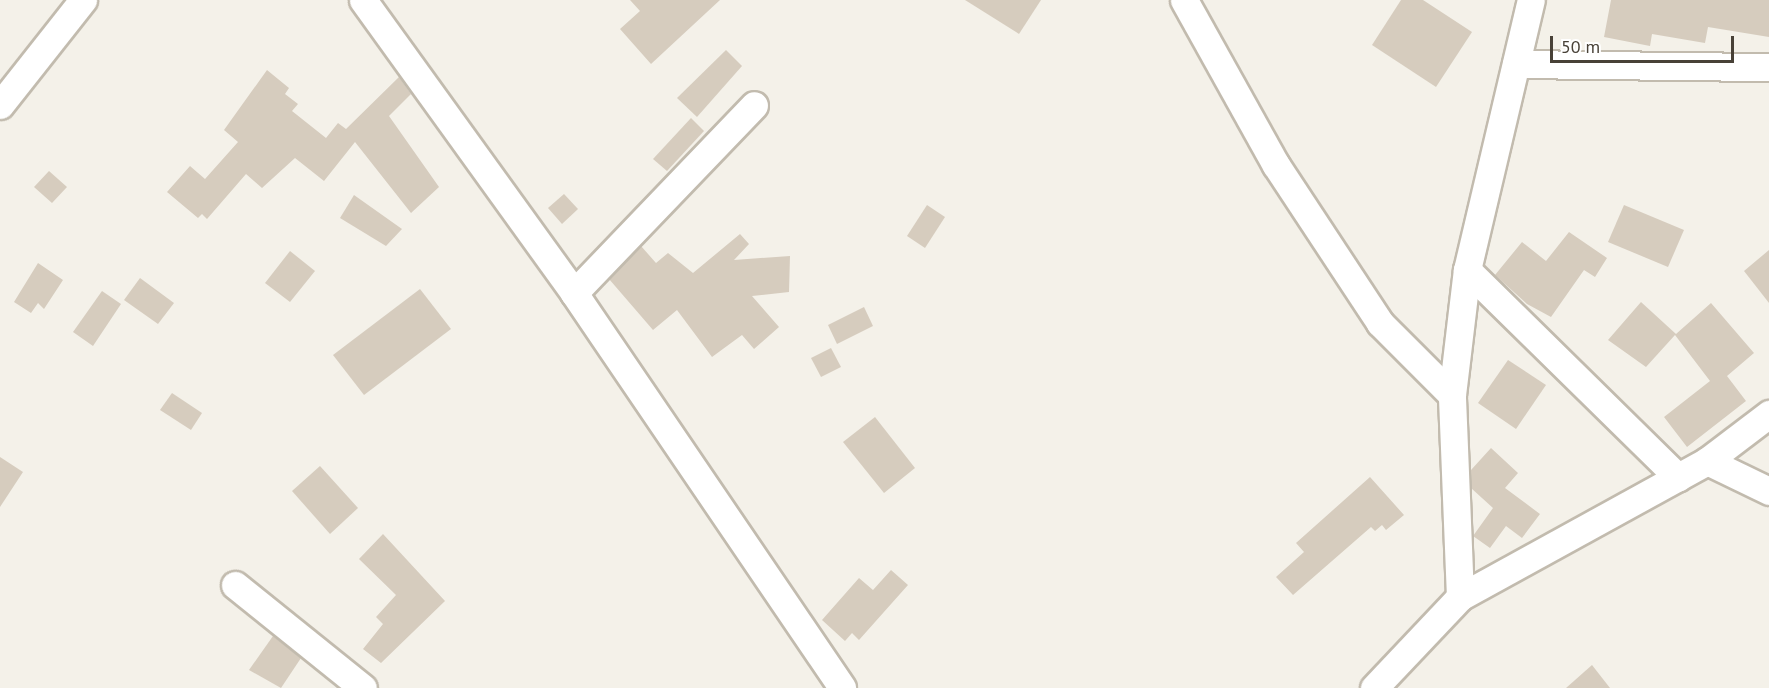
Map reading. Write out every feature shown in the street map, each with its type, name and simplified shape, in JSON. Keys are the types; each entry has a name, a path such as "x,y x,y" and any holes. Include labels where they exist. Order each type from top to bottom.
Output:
{"street":[{"path":"0,105 83,0"},
{"path":"363,0 574,292 842,688"},
{"path":"1184,0 1276,165 1380,322 1452,394"},
{"path":"1460,597 1452,394 1467,270 1531,0"},
{"path":"1516,64 1769,67"},
{"path":"574,292 754,105"},
{"path":"1467,270 1678,477"},
{"path":"1374,688 1460,597 1707,461 1769,414"},
{"path":"1707,461 1769,491"},
{"path":"235,585 363,688"}],"building":[{"path":"630,0 720,0 651,64 620,29 640,11"},
{"path":"965,0 1041,0 1019,34"},
{"path":"1401,0 1423,0 1472,32 1436,87 1372,45"},
{"path":"1611,0 1769,0 1769,37 1708,27 1705,43 1652,34 1650,46 1604,37"},
{"path":"726,50 742,66 697,117 677,98"},
{"path":"267,70 289,88 285,94 298,104 292,111 326,138 338,123 346,129 399,77 411,94 389,116 439,187 411,213 355,142 324,181 295,158 262,188 246,174 207,219 202,214 198,218 167,192 190,166 205,179 238,142 224,130"},
{"path":"691,118 704,131 667,171 653,159"},
{"path":"49,171 67,187 52,203 34,187"},
{"path":"564,194 578,209 562,224 548,208"},
{"path":"354,195 402,229 386,246 340,218"},
{"path":"927,205 945,217 925,248 907,236"},
{"path":"1624,205 1684,230 1668,267 1608,242"},
{"path":"1569,232 1607,258 1595,277 1584,270 1551,317 1527,304 1495,275 1522,242 1546,261"},
{"path":"740,234 749,244 734,260 790,256 789,292 752,296 779,327 754,349 742,335 712,357 677,310 653,330 609,279 641,246 656,263 668,253 693,273"},
{"path":"1769,250 1769,303 1744,271"},
{"path":"290,251 315,271 290,302 265,283"},
{"path":"38,263 63,280 44,309 38,303 31,313 14,302"},
{"path":"140,278 174,303 158,324 124,300"},
{"path":"420,289 451,329 364,395 333,355"},
{"path":"102,291 121,304 93,346 73,332"},
{"path":"1641,302 1676,334 1711,303 1754,353 1727,376 1746,401 1687,447 1664,417 1710,381 1675,335 1646,367 1608,340"},
{"path":"864,307 873,326 837,344 828,325"},
{"path":"831,348 841,367 821,377 811,358"},
{"path":"1508,360 1546,385 1516,429 1478,403"},
{"path":"172,393 202,413 191,430 160,410"},
{"path":"875,417 915,468 884,493 843,442"},
{"path":"1491,448 1518,473 1505,488 1540,514 1522,538 1506,526 1490,548 1473,536 1493,508 1471,488 1471,470"},
{"path":"0,457 23,472 0,507"},
{"path":"320,466 358,508 330,534 292,491"},
{"path":"1370,477 1404,515 1386,530 1382,525 1375,531 1371,527 1293,595 1276,577 1304,552 1296,543"},
{"path":"383,534 445,601 381,663 363,649 383,624 376,617 396,595 359,559"},
{"path":"891,570 908,585 859,640 852,633 845,641 822,620 859,578 873,590"},
{"path":"273,636 301,658 281,688 249,670"},
{"path":"1592,665 1610,688 1566,688"}]}
